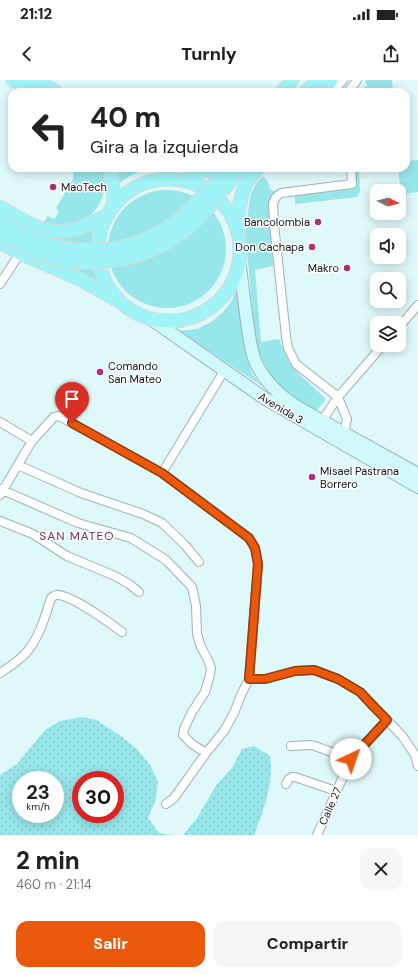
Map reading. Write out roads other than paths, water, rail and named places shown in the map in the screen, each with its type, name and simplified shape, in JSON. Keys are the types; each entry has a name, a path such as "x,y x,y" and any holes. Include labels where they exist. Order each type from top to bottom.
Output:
{"main road":[{"path":"13,80 29,88"},
{"path":"36,80 49,88"},
{"path":"285,88 292,80"},
{"path":"294,88 301,80"},
{"path":"310,88 317,80"},
{"path":"111,172 111,211"},
{"path":"167,172 179,180"},
{"path":"179,180 200,172"},
{"path":"0,220 23,234 56,246 79,250 114,249 148,239 177,221 192,208 224,172"},
{"path":"0,234 39,253 60,259 79,262 96,262 133,256 166,243 183,232 200,216 238,172"},
{"path":"237,229 244,189 248,180 255,172"},
{"path":"0,242 20,253 82,280 136,314 151,319 168,322 185,320 208,310 221,299 231,285 236,273 239,260 240,243 237,229 231,215 217,198 205,189 191,182 167,179 141,185 123,196 111,211 102,228 99,242 99,257 104,278 122,304"},
{"path":"0,207 37,227 51,231 77,229 98,220 111,211"},
{"name":"Avenida 3","path":"239,260 252,349 258,368 273,388 297,407 418,474"},
{"name":"Avenida 3","path":"151,319 264,398 418,487"}],"street":[{"path":"47,80 55,88"},
{"path":"344,434 347,419 338,397 296,364 288,348 276,244 274,203 276,197 281,193 352,184 351,172"},
{"path":"0,284 20,253"},
{"path":"406,319 418,305"},
{"path":"322,421 338,397 378,352"},
{"path":"162,473 224,371"},
{"path":"166,804 174,798 206,753 224,731 234,713 240,695 249,679 258,564 255,548 249,538 162,473 59,416 54,417 32,441 1,492 78,523 130,538 166,560 192,587 196,606 197,634 200,647 211,668 205,692 192,712 184,729 183,735 192,744 206,753"},
{"path":"0,422 32,441"},
{"path":"18,465 81,493 143,514 162,523 185,545 199,562"},
{"path":"0,521 33,534 67,556 115,576 139,592"},
{"path":"0,673 25,654 35,640 51,598 54,596 58,595 73,601 99,615 122,632"},
{"path":"249,679 265,679 295,671 314,670 338,679 360,692 403,737 415,755 418,766"},
{"name":"Calle 27","path":"317,835 351,759 387,720"},
{"path":"291,746 312,745 351,759"},
{"path":"286,784 289,779 295,777 336,792"}],"place":[{"name":"MaoTech","path":"53,187"},
{"name":"Bancolombia","path":"318,222"},
{"name":"Don Cachapa","path":"312,247"},
{"name":"Makro","path":"347,268"},
{"name":"Comando San Mateo","path":"100,372"},
{"name":"Misael Pastrana Borrero","path":"312,477"}],"district":[{"name":"SAN MATEO","path":"77,536"}]}
